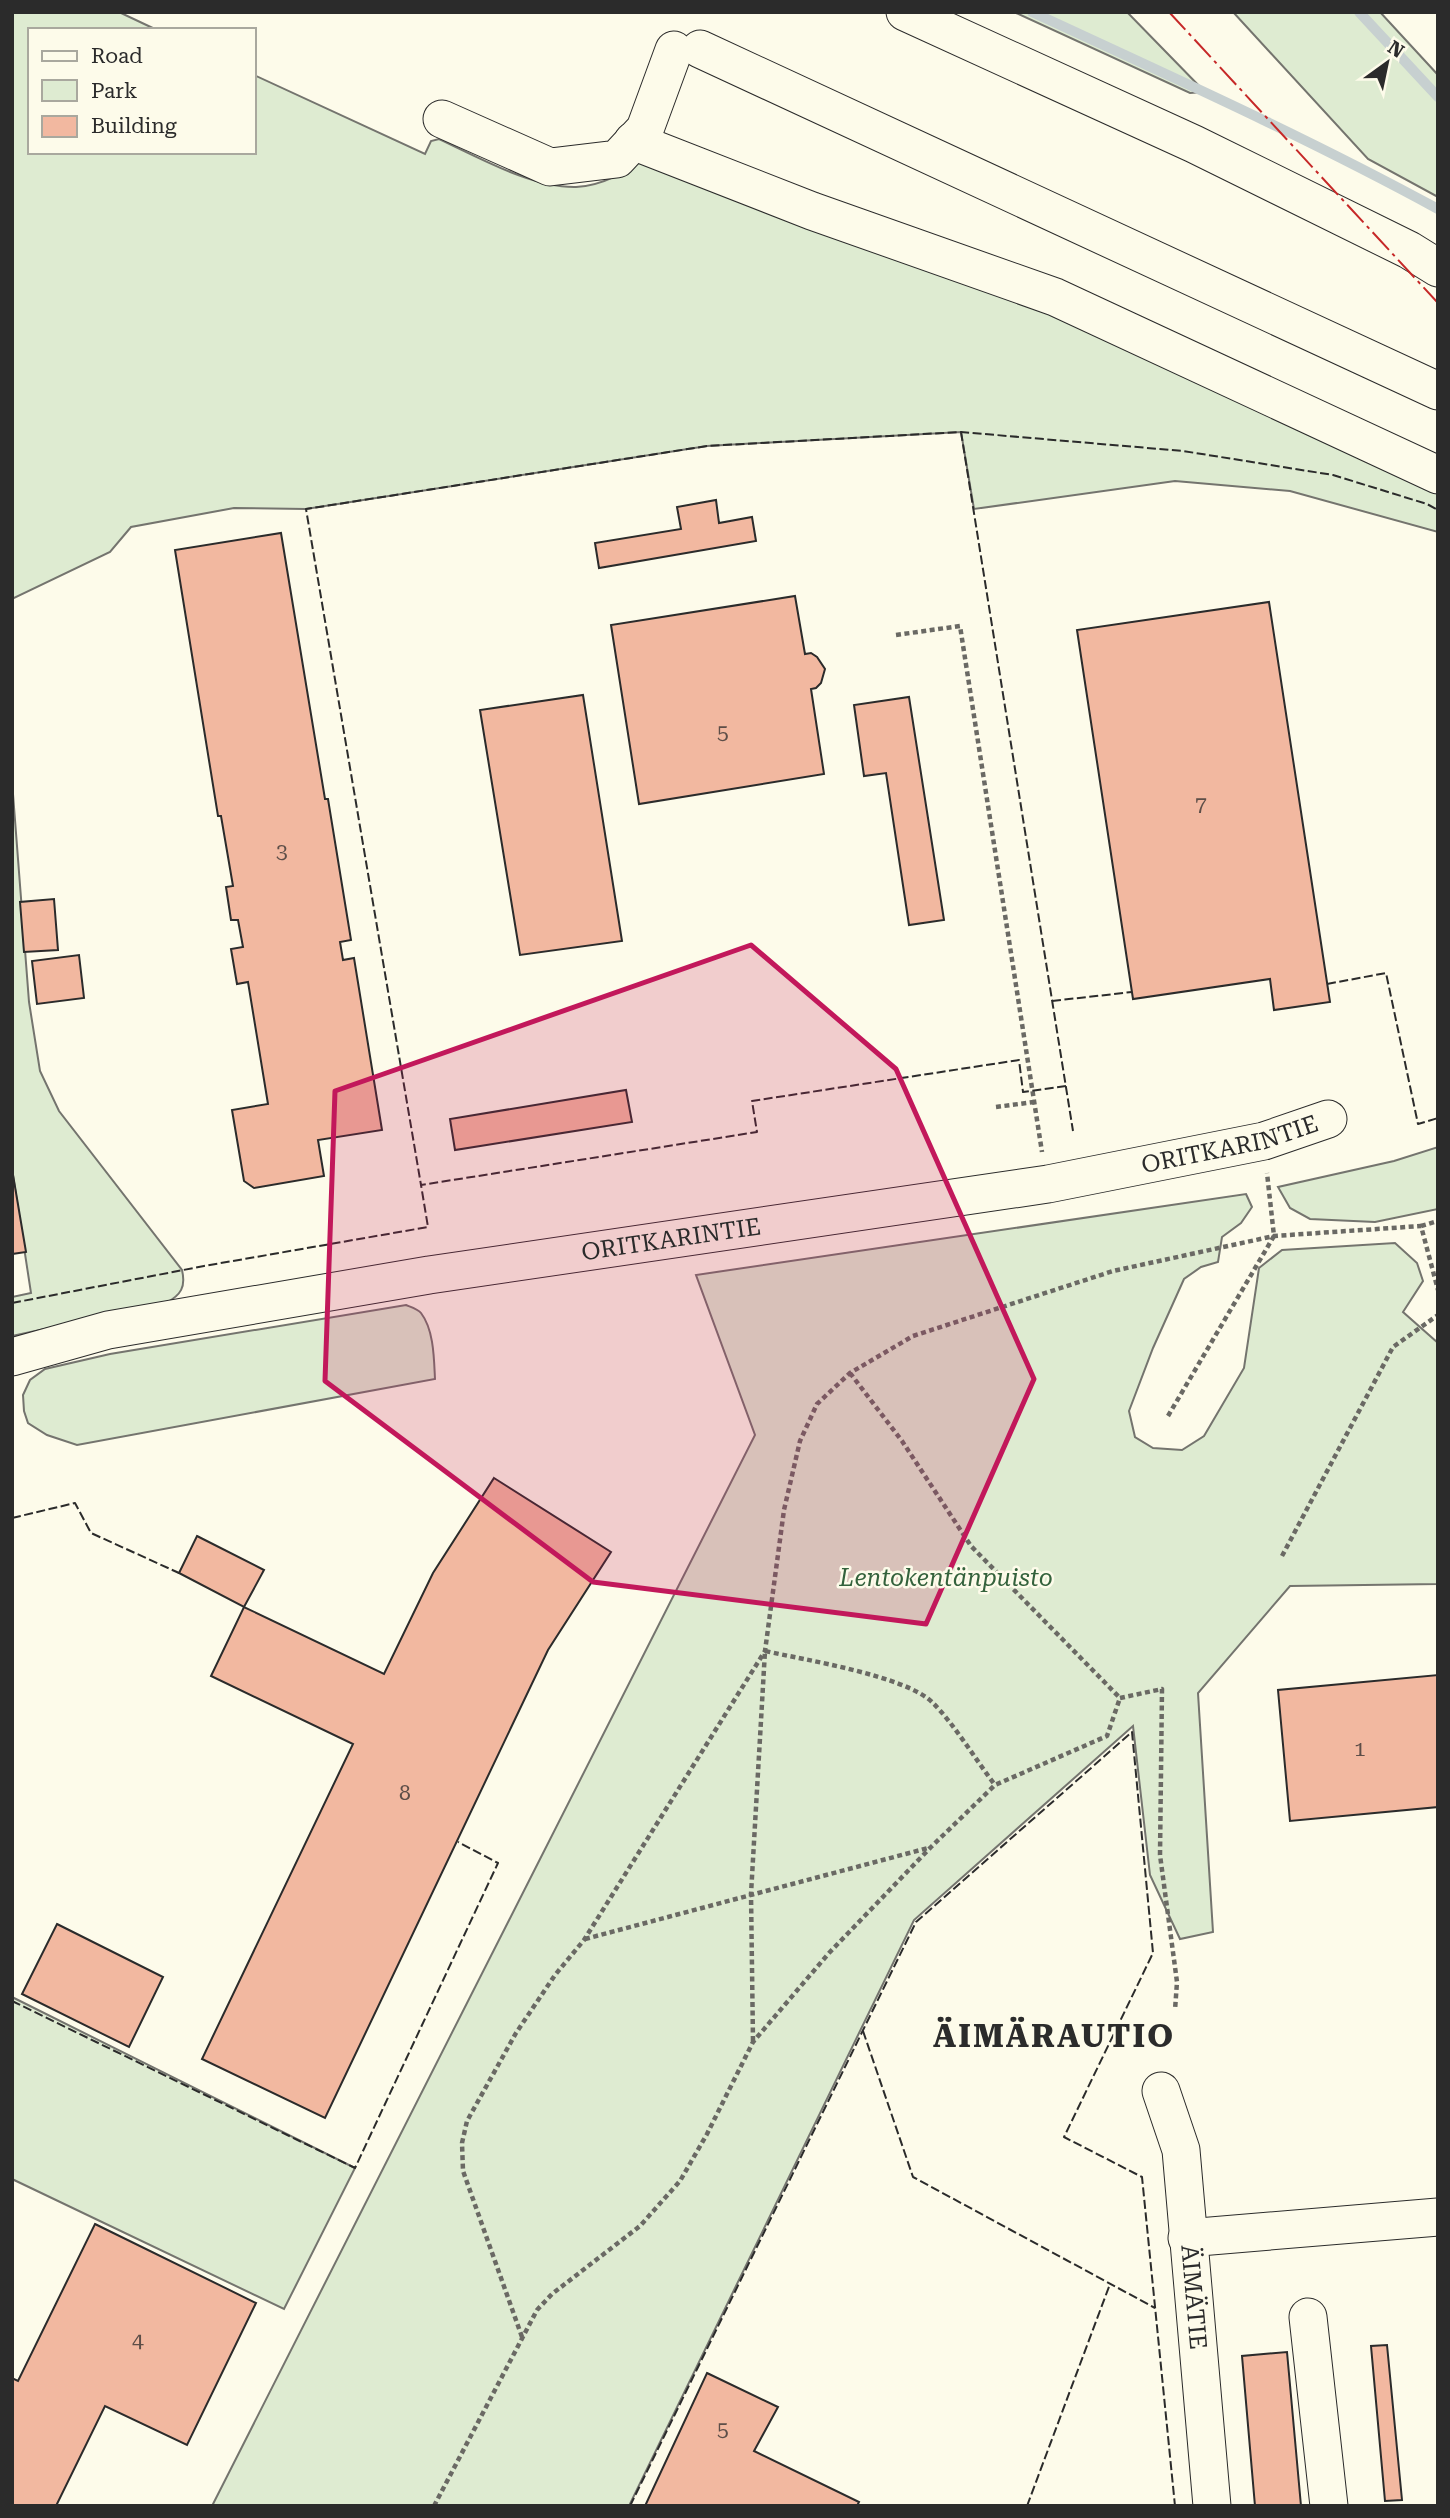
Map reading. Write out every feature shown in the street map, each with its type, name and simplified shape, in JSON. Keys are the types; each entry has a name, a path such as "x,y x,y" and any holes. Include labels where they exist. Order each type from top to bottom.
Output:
{"street":[{"path":"905,12 1194,145 1409,250 1438,268"},
{"path":"442,119 550,167 617,159 645,129 687,49 1438,391"},
{"path":"633,141 812,211 1055,297 1438,475"},
{"name":"ORITKARINTIE","path":"12,1357 107,1330 429,1275 1048,1184 1264,1141 1328,1119"},
{"name":"ÄIMÄTIE","path":"1161,2091 1181,2150 1213,2506"},
{"path":"1187,2238 1438,2217"},
{"path":"1308,2317 1329,2506"}],"path":[{"path":"896,635 960,626 1048,1184"},
{"path":"996,1107 1034,1102"},
{"path":"1168,1416 1274,1236 1264,1141"},
{"path":"752,2042 751,1894 765,1651 784,1510 800,1441 817,1404 850,1373 913,1336 1112,1271 1274,1236 1421,1226 1438,1222"},
{"path":"1421,1226 1438,1290"},
{"path":"1282,1556 1393,1347 1438,1315"},
{"path":"850,1373 902,1441 971,1546 1120,1698"},
{"path":"765,1651 891,1680 916,1690 933,1702 995,1785"},
{"path":"522,2337 463,2171 462,2143 467,2121 516,2033 555,1975 584,1940 765,1651"},
{"path":"1120,1698 1162,1689 1160,1855 1177,1982 1175,2010"},
{"path":"434,2506 537,2310 552,2294 640,2226 681,2181 752,2042 828,1953 995,1785 1107,1736 1120,1698"},
{"path":"584,1940 931,1847"}],"highlighted area":[{"path":"751,945 896,1069 1034,1379 926,1624 593,1582 325,1381 335,1091"}],"green space":[{"path":"12,12 119,12 153,28 28,28 28,154 256,154 256,76 425,154 431,141 439,139 506,170 559,186 586,186 605,181 633,167 649,155 1052,304 1438,482 1438,532 1290,491 1175,481 974,509 961,432 707,446 306,509 234,508 131,527 110,552 12,599"},
{"path":"1014,12 1127,12 1205,92 1190,93"},
{"path":"1233,12 1380,12 1438,75 1438,197 1368,159"},
{"path":"12,781 29,1002 40,1071 59,1111 182,1270 183,1286 179,1294 166,1303 12,1336 12,1297 31,1293 12,1169"},
{"path":"1438,1147 1438,1209 1375,1222 1310,1219 1290,1208 1278,1187 1394,1161"},
{"name":"Lentokentänpuisto","path":"1246,1194 1252,1207 1241,1223 1222,1237 1218,1262 1201,1267 1184,1279 1129,1411 1135,1437 1153,1448 1182,1450 1204,1436 1244,1368 1259,1268 1282,1250 1395,1243 1417,1263 1423,1281 1403,1312 1438,1343 1438,1584 1290,1586 1198,1693 1213,1932 1180,1939 1150,1875 1133,1726 914,1920 629,2506 212,2506 755,1435 696,1275"},
{"path":"406,1305 420,1312 429,1328 435,1379 77,1445 47,1435 28,1423 24,1411 23,1395 30,1380 45,1369 110,1354"},
{"path":"12,1997 355,2168 284,2309 12,2179"}],"building":[{"path":"716,500 719,523 752,517 756,541 599,568 595,543 681,529 677,507"},
{"path":"281,533 351,940 340,942 343,960 354,958 382,1130 318,1140 324,1176 254,1188 244,1181 232,1110 268,1104 248,982 237,984 231,949 243,947 238,920 231,920 226,887 233,886 221,816 218,816 175,550"},
{"path":"795,596 805,654 811,653 817,657 825,669 821,683 811,689 824,774 639,804 611,625"},
{"path":"1269,602 1330,1002 1274,1010 1270,979 1133,999 1077,630"},
{"path":"583,695 622,941 520,955 480,710"},
{"path":"909,697 944,920 909,925 886,773 864,776 854,705"},
{"path":"54,899 58,950 24,952 20,902"},
{"path":"79,955 84,998 37,1004 32,961"},
{"path":"626,1090 632,1122 455,1150 450,1119"},
{"path":"12,1169 26,1252 12,1254"},
{"path":"494,1478 611,1552 548,1650 325,2118 202,2059 353,1744 211,1676 244,1607 384,1674 433,1573"},
{"path":"197,1536 264,1570 244,1607 179,1573"},
{"path":"1438,1675 1438,1807 1290,1821 1278,1690"},
{"path":"57,1924 163,1977 129,2047 22,1994"},
{"path":"95,2224 256,2303 187,2445 105,2406 56,2506 12,2506 12,2378 18,2381"},
{"path":"1387,2345 1402,2500 1385,2501 1371,2346"},
{"path":"1287,2352 1301,2506 1255,2506 1242,2356"},
{"path":"707,2373 778,2407 754,2451 859,2502 857,2506 645,2506"}],"waterway":[{"path":"1032,12 1287,132 1438,209"},
{"path":"1359,12 1438,97"}],"fence":[{"path":"961,432 1073,1131"},
{"path":"1066,1086 1023,1092 1019,1060 752,1101 757,1132 421,1185 306,509 707,446 961,432 1183,451 1333,475 1427,504 1438,510"},
{"path":"1327,984 1386,973 1418,1124 1438,1118"},
{"path":"1052,1001 1132,992"},
{"path":"12,1303 428,1227 421,1185"},
{"path":"12,1518 75,1503 91,1533 179,1573"},
{"path":"630,2506 916,1922 1132,1732 1153,1953 1064,2137 1142,2177 1175,2506"},
{"path":"12,2001 355,2168 498,1863 458,1842"},
{"path":"863,2031 913,2177 1155,2308"},
{"path":"1027,2506 1110,2284"}],"power":[{"path":"1169,12 1438,303"}],"district":[{"name":"ÄIMÄRAUTIO","path":"1054,2036"}]}
